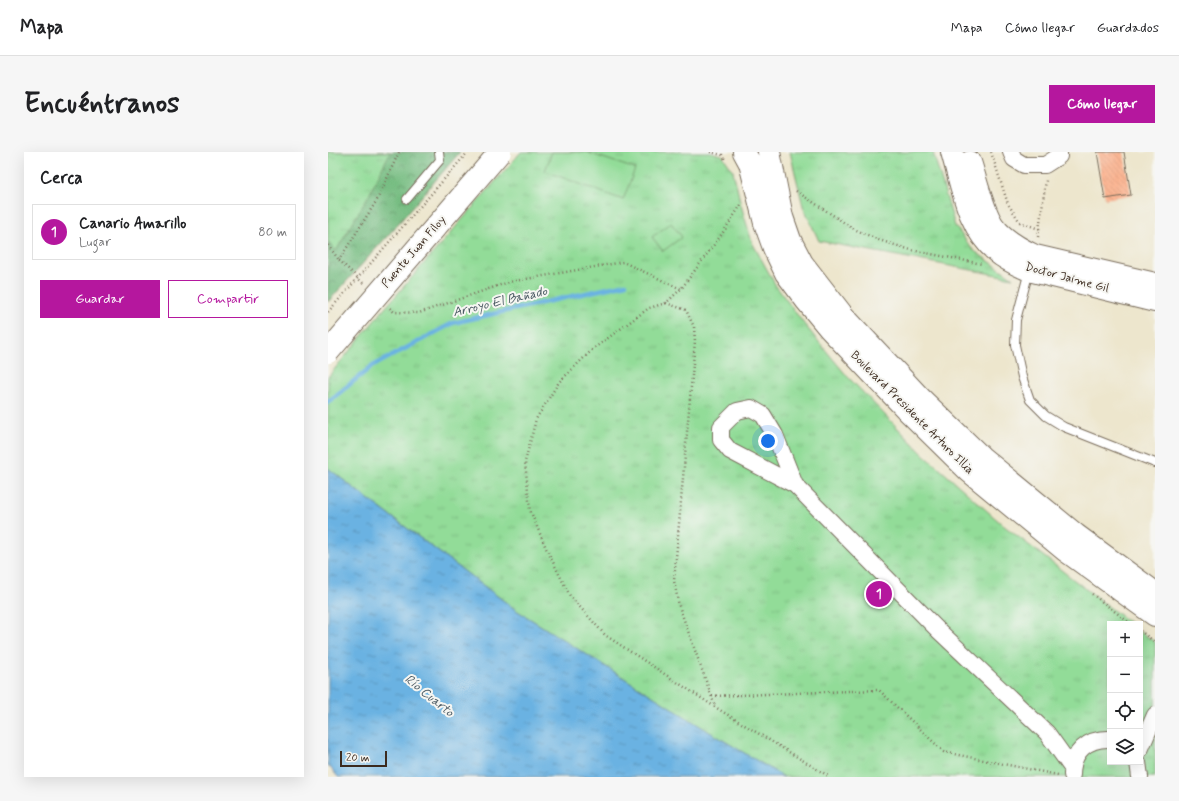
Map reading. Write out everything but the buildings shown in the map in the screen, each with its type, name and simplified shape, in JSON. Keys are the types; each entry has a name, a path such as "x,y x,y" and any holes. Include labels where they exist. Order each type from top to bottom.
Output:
{"main road":[{"name":"Puente Juan Filoy","path":"328,330 482,152"},
{"name":"Puente Juan Filoy","path":"328,352 500,152"},
{"name":"Boulevard Presidente Arturo Illia","path":"744,152 750,163 765,222 774,248 786,272 806,300 830,329 909,412 969,471 1065,550 1155,615"},
{"name":"Boulevard Presidente Arturo Illia","path":"769,152 782,217 790,240 802,263 844,317 922,400 981,457 1076,535 1155,593"},
{"name":"Doctor Jaime Gil","path":"952,152 972,220 982,237 997,252 1012,262 1032,263 1155,284"},
{"name":"Doctor Jaime Gil","path":"967,152 987,213 994,227 1007,240 1020,249 1032,263 1155,301"}],"street":[{"path":"1011,152 1014,159 1024,165 1045,165 1054,157"},
{"path":"795,485 775,436 763,415 751,408 737,411 721,427 721,440 730,451 795,485 939,631 1047,733 1079,752"},
{"path":"1143,741 1148,725"},
{"path":"1047,733 1069,774"},
{"path":"1069,774 1074,760 1087,744 1098,739 1107,739"},
{"path":"1138,765 1140,777"}],"lane":[{"path":"407,199 440,160 439,152"},
{"path":"1032,263 1016,320 1015,345 1022,377 1030,400 1046,416 1064,427 1155,463"}],"path":[{"path":"339,260 377,200 399,152"},
{"path":"328,312 468,152"},
{"path":"991,152 1008,204 1020,222 1039,229"},
{"path":"1032,263 1054,157"},
{"path":"773,177 854,229 879,240 911,250 982,264"},
{"path":"741,205 722,234 681,288 666,303 649,308 592,349 559,382 536,419 525,462 530,510 546,548 570,596 605,635 715,707 830,777"},
{"path":"328,245 339,260 366,286"},
{"path":"388,307 394,312 419,313 509,282 623,262 681,288"},
{"path":"666,303 686,310 694,327 695,341 674,581 680,606 715,707"},
{"path":"1143,633 1155,642"},
{"path":"712,696 879,690 944,752 1069,774"}],"green space":[{"path":"328,152 460,152 328,302"},
{"path":"328,152 390,152 370,193 336,251 328,241"},
{"path":"521,152 710,152 722,155 733,171 752,242 776,286 804,324 847,376 923,454 1003,525 1127,621 1107,621 1107,765 1143,765 1143,633 1155,642 1155,777 784,777 516,610 328,468 328,377 379,315"},
{"path":"552,152 586,152 635,169 623,200 545,171"},
{"path":"790,152 933,152 955,226 973,250 1013,278 819,241 803,206"},
{"path":"671,223 682,237 663,251 652,237"}],"water":[{"name":"Río Cuarto","path":"328,468 516,610 784,777 338,777 328,765"}],"waterway":[{"name":"Arroyo El Bañado","path":"328,402 371,367 453,323 626,284"}],"place":[{"name":"Canario Amarillo","path":"879,594"}]}
